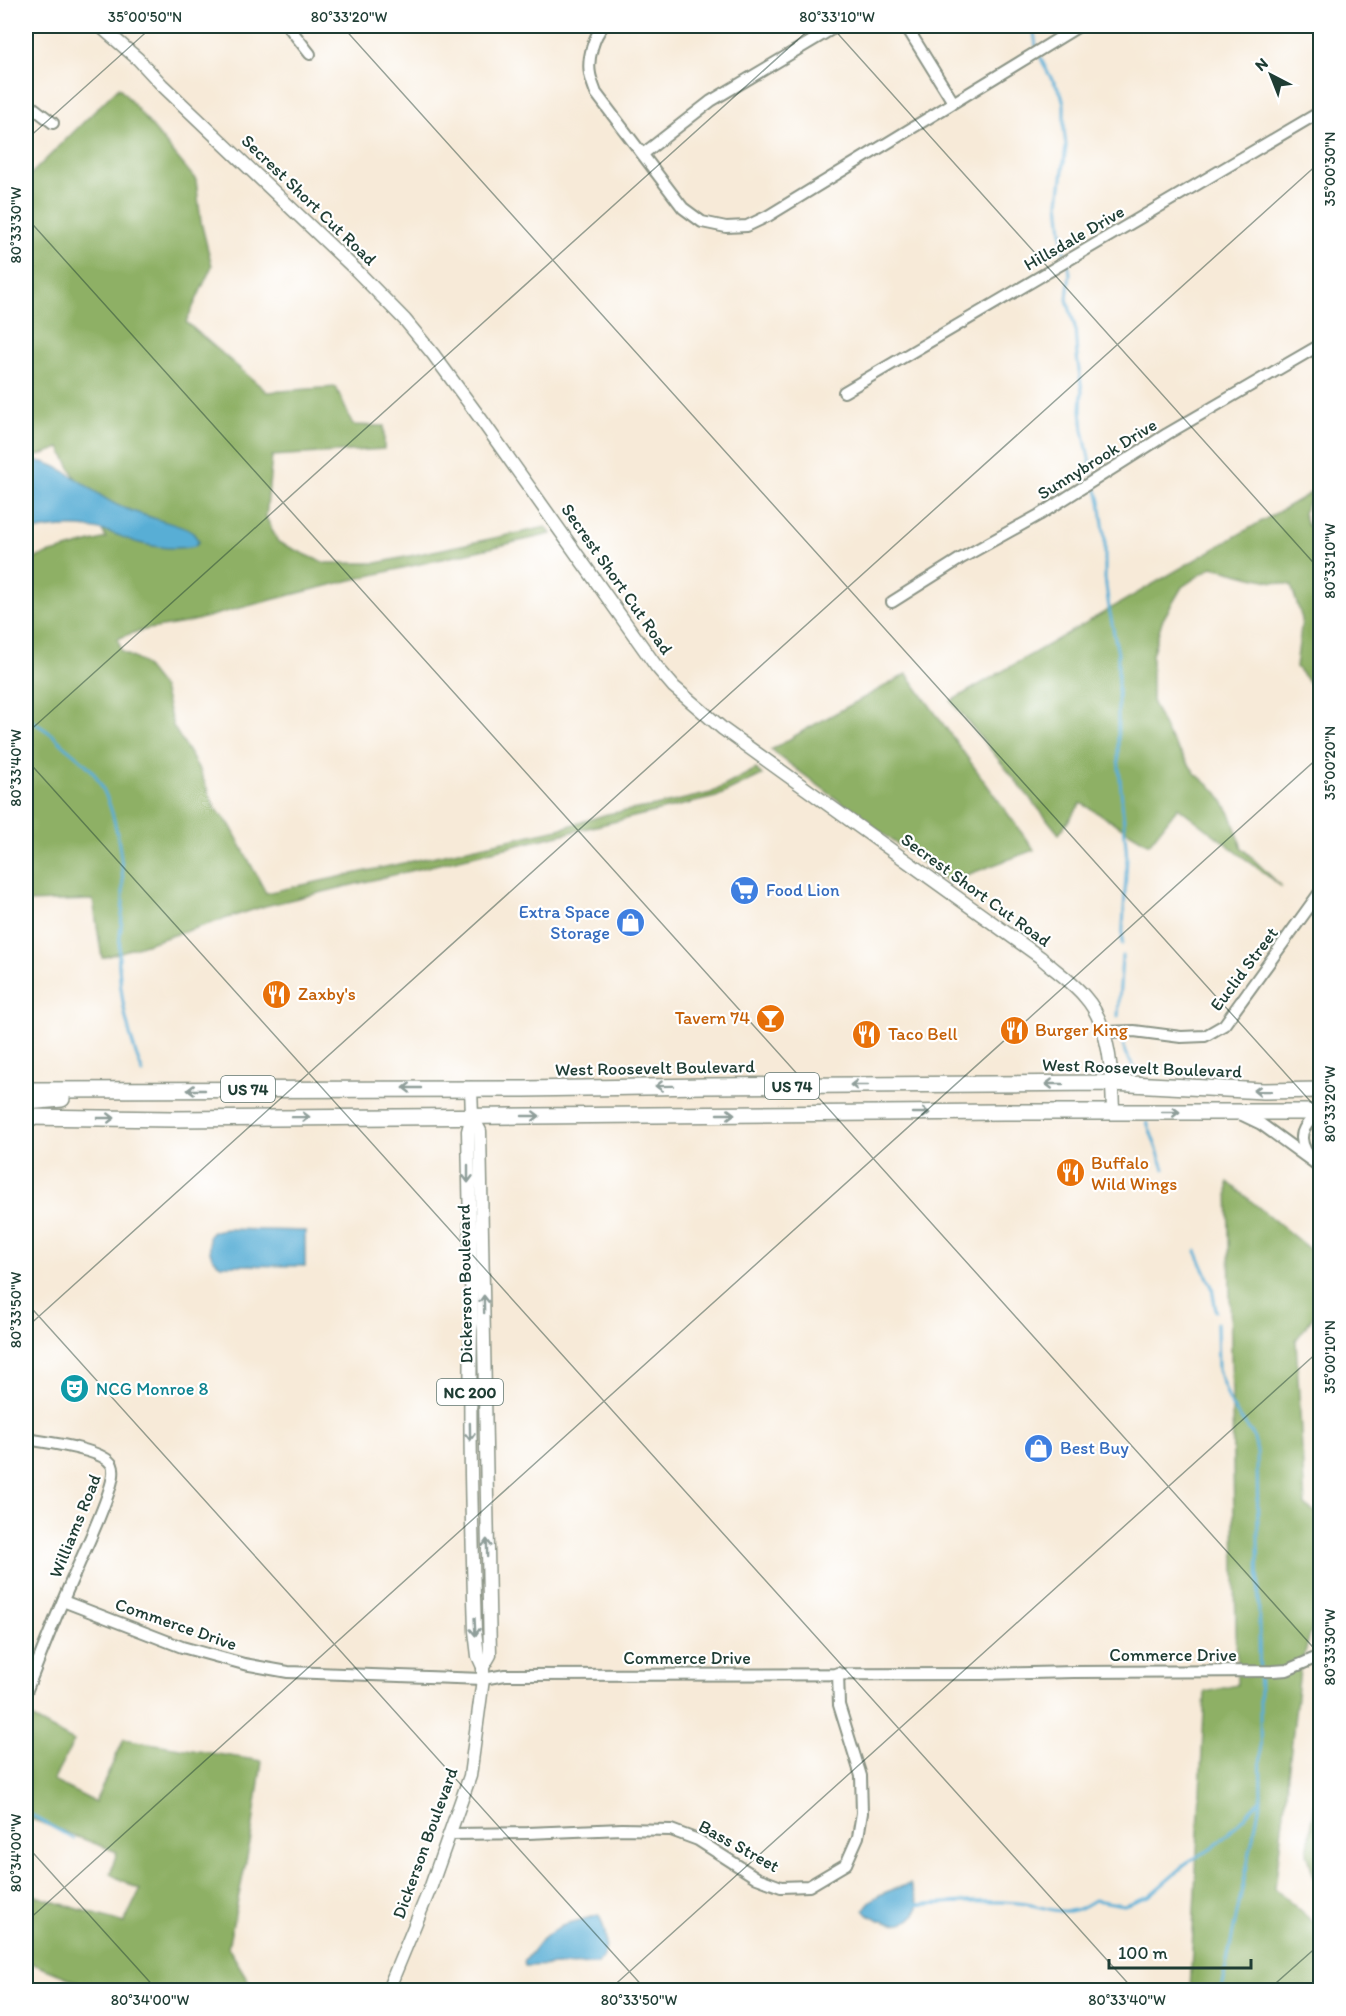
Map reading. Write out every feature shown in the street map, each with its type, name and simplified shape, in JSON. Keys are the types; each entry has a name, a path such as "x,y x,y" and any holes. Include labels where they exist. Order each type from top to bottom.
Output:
{"highway":[{"name":"West Roosevelt Boulevard","path":"26,1090 1112,1083 1264,1091 1320,1089"},
{"path":"26,1102 81,1098 134,1090"},
{"name":"US 74","path":"26,1117 180,1119 1113,1112 1319,1113"}],"main road":[{"name":"Secrest Short Cut Road","path":"108,28 405,320 483,422 656,666 674,687 723,729 1040,957 1085,997 1104,1032 1112,1083 1113,1112"},
{"name":"Dickerson Boulevard","path":"471,1088 472,1116 468,1131 472,1323 470,1415 475,1631 483,1673"},
{"name":"Dickerson Boulevard","path":"388,1990 450,1834 470,1776 483,1673 490,1656 480,1131 472,1116"},
{"name":"NC 200","path":"472,1323 477,1329 481,1371 485,1384"}],"street":[{"path":"288,26 310,54"},
{"path":"603,26 599,30 592,50 589,71 596,93 684,207 702,222 726,227 747,226 768,216 1079,26"},
{"path":"643,154 711,101 837,26"},
{"path":"906,26 953,102"},
{"path":"26,102 53,123"},
{"name":"Hillsdale Drive","path":"844,392 1320,112"},
{"name":"Sunnybrook Drive","path":"892,602 960,559 1039,515 1167,434 1320,345"},
{"name":"Euclid Street","path":"1104,1032 1134,1031 1181,1037 1206,1036 1224,1025 1320,892"},
{"path":"1236,1112 1261,1124 1317,1164"},
{"path":"1317,1164 1303,1147 1302,1134 1306,1123 1319,1113"},
{"name":"Williams Road","path":"26,1439 89,1452 105,1458 111,1464 114,1472 95,1529 26,1692"},
{"name":"Commerce Drive","path":"63,1601 182,1647 244,1664 288,1672 505,1675 1287,1671 1320,1656"},
{"name":"Bass Street","path":"450,1834 622,1829 671,1830 698,1840 757,1878 781,1887 809,1886 846,1864 858,1837 862,1813 861,1776 838,1705 838,1673"}],"green space":[{"path":"119,87 196,180 201,222 212,266 186,322 267,392 336,387 353,425 384,426 384,449 272,456 266,517 278,542 324,563 377,563 546,527 551,534 329,585 187,623 147,629 118,639 121,651 143,663 163,688 173,726 200,771 215,808 230,825 266,893 559,829 607,814 711,793 756,769 762,775 716,797 265,906 102,958 93,900 26,902 26,564 40,556 106,538 60,448 26,460 26,179"},
{"path":"1314,491 1303,513 1307,525 1320,531 1320,696 1296,667 1302,619 1291,585 1212,567 1182,587 1162,621 1152,655 1152,701 1168,735 1195,773 1218,793 1231,815 1242,848 1282,887 1178,807 1149,844 1081,803 1059,834 951,701"},
{"path":"907,674 1034,850 948,882 771,750"},
{"path":"1228,1182 1320,1258 1320,1308 1296,1340 1305,1505 1320,1516 1320,1600 1300,1670 1275,1889 1320,1928 1320,1990 1190,1990 1205,1692 1237,1685"},
{"path":"26,1715 74,1741 53,1781 95,1802 124,1739 262,1761 251,1838 228,1947 254,1990 98,1990 26,1961 26,1893 124,1923 140,1890 110,1874 117,1852 26,1817"},
{"path":"1320,1774 1320,1888 1316,1884 1307,1853"}],"water":[{"path":"37,461 67,472 115,504 187,529 199,541 195,546 160,547 135,542 108,532 74,527 55,527 26,533 26,462"},
{"path":"227,1229 305,1231 305,1266 221,1265 212,1256 209,1236 214,1231"},
{"path":"910,1884 919,1905 907,1922 887,1922 864,1910 867,1904 878,1896"},
{"path":"599,1915 604,1927 606,1947 598,1964 525,1966 524,1962 542,1939 562,1925"}],"waterway":[{"path":"1033,26 1036,46"},
{"path":"1040,56 1061,93 1064,104 1066,146 1059,202 1064,252"},
{"path":"1068,264 1070,273 1067,299 1075,327 1082,391 1083,430 1092,473"},
{"path":"1095,484 1100,501 1105,539 1105,578 1109,608 1118,654 1118,756 1127,858 1122,944"},
{"path":"26,715 91,769 110,806 118,838 122,871 120,980 126,1020 143,1073"},
{"path":"1118,1016 1122,956"},
{"path":"1123,1040 1125,1053 1136,1070"},
{"path":"1147,1122 1164,1169"},
{"path":"1196,1251 1212,1287 1216,1311"},
{"path":"1217,1323 1218,1370 1231,1405 1253,1435 1257,1452 1261,1799 1221,1990"},
{"path":"916,1905 1006,1902 1063,1911 1080,1908 1095,1900 1124,1905 1149,1896 1191,1860 1213,1848 1260,1800"},
{"path":"26,1812 74,1839"}],"place":[{"name":"Food Lion","path":"745,890"},
{"name":"Extra Space Storage","path":"631,922"},
{"name":"Zaxby's","path":"277,994"},
{"name":"Tavern 74","path":"771,1018"},
{"name":"Burger King","path":"1014,1030"},
{"name":"Taco Bell","path":"867,1034"},
{"name":"Buffalo Wild Wings","path":"1070,1173"},
{"name":"NCG Monroe 8","path":"75,1389"},
{"name":"Best Buy","path":"1039,1448"}]}
